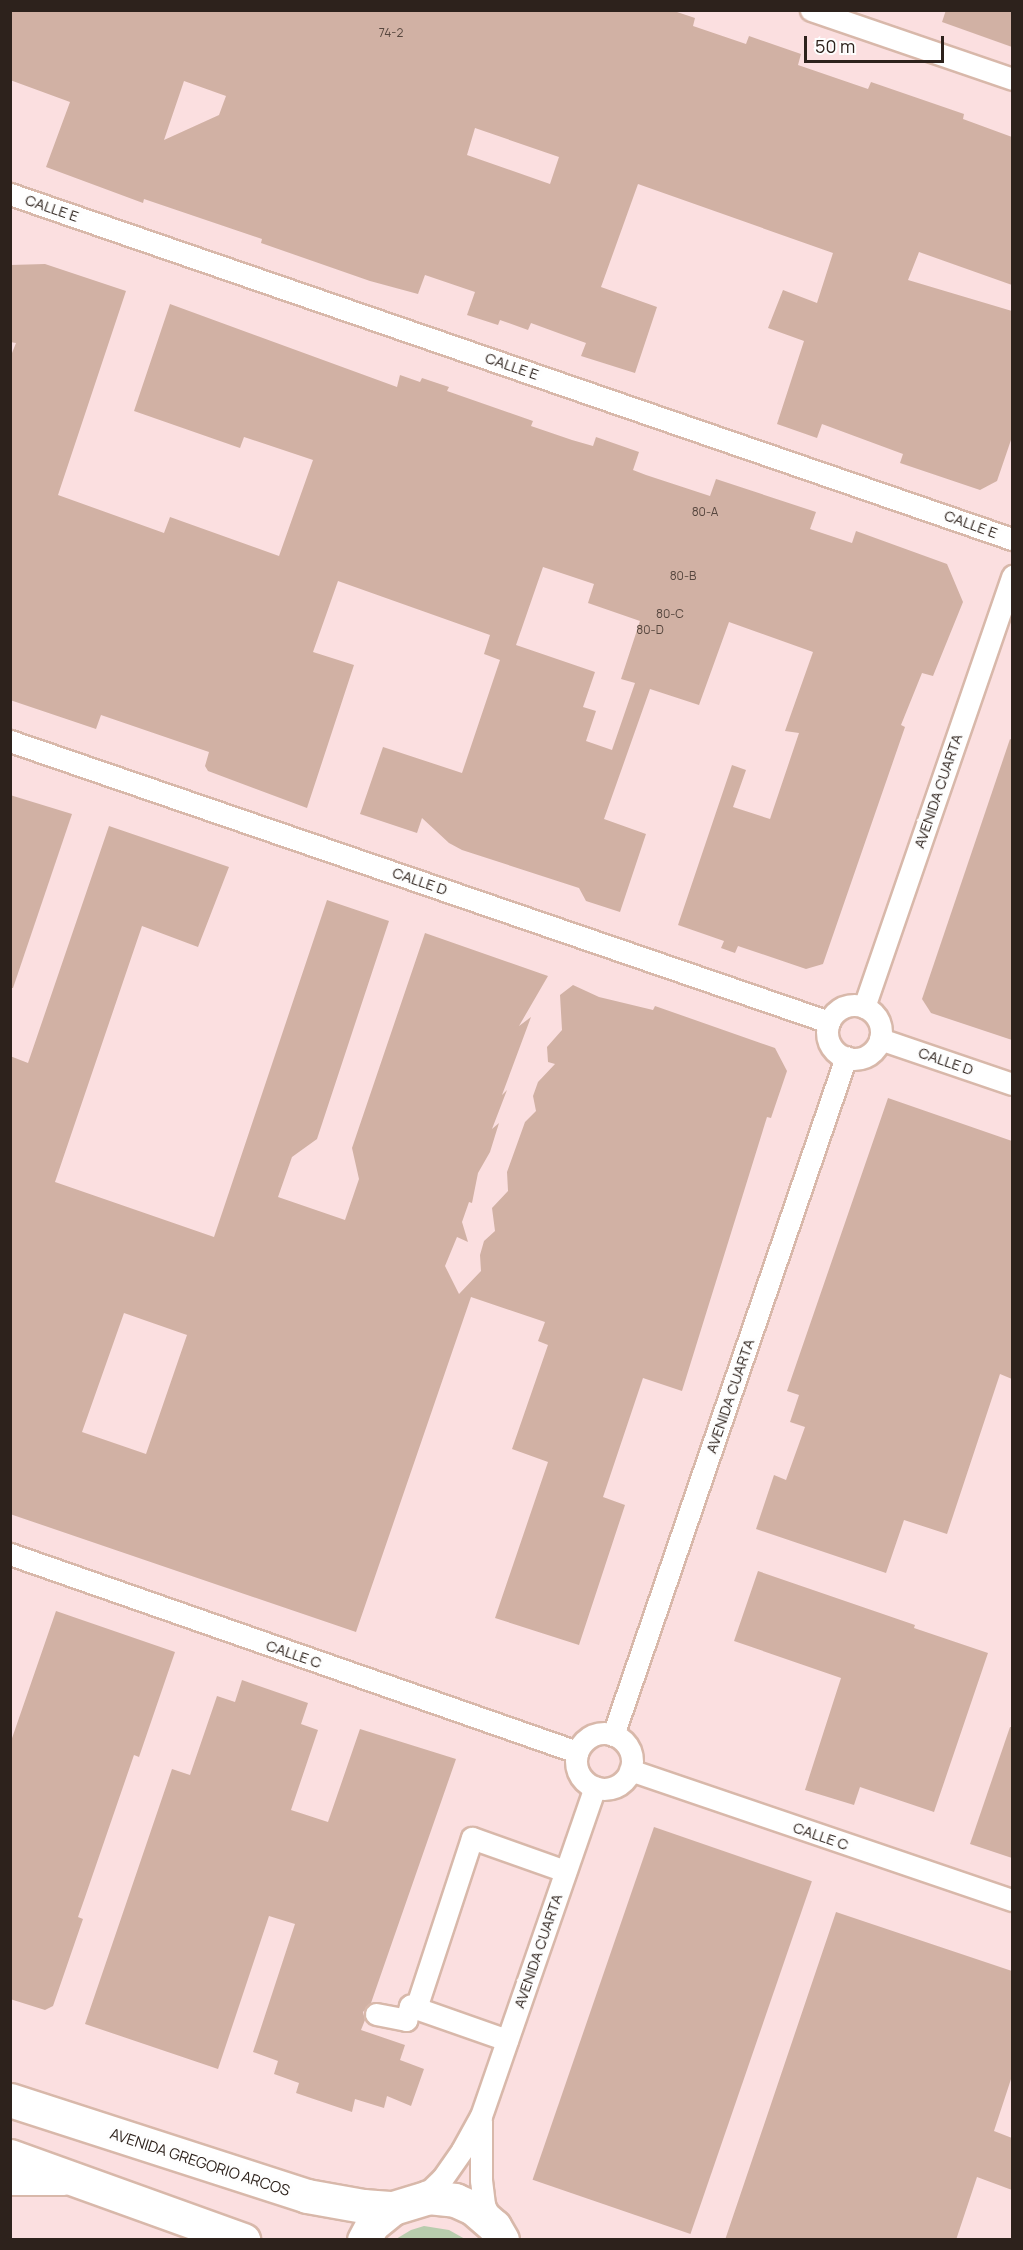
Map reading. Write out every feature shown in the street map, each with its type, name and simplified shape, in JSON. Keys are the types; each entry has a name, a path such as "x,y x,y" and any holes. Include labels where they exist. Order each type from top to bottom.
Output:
{"main road":[{"name":"AVENIDA GREGORIO ARCOS","path":"10,2100 307,2196 363,2206 455,2200 473,2208 498,2233"},
{"path":"10,2156 243,2240"},
{"path":"364,2240 372,2225 407,2203"}],"street":[{"path":"812,10 1012,79"},
{"name":"CALLE E","path":"10,194 1012,539"},
{"name":"AVENIDA CUARTA","path":"864,1007 1012,576"},
{"name":"CALLE D","path":"10,741 829,1022"},
{"path":"854,1004 864,1007 878,1018 881,1027 880,1039 875,1049 868,1055 857,1059 846,1057 833,1050 828,1040 829,1022 842,1007 854,1004"},
{"name":"CALLE D","path":"880,1039 1012,1084"},
{"name":"AVENIDA CUARTA","path":"614,1735 846,1057"},
{"name":"CALLE C","path":"10,1554 577,1752"},
{"path":"594,1735 614,1735 624,1742 631,1754 630,1770 618,1785 605,1788 595,1787 582,1779 577,1769 577,1752 584,1741 594,1735"},
{"name":"CALLE C","path":"630,1770 1012,1900"},
{"name":"AVENIDA CUARTA","path":"481,2116 595,1787"},
{"path":"416,2008 472,1838 566,1871"},
{"path":"376,2013 405,2020 410,2006 507,2040"},
{"path":"407,2203 442,2179 481,2116"},
{"path":"481,2116 479,2151 483,2197 498,2233"},
{"path":"10,2184 95,2186"}],"shaded area":[{"path":"11,11 1012,11 1012,2239 11,2239"}],"green space":[{"path":"424,2226 449,2230 465,2239 396,2239 411,2230"}],"building":[{"path":"10,10 671,10 695,18 693,26 746,44 749,36 801,54 798,65 868,89 871,82 964,114 963,119 1012,137 1012,285 919,252 908,280 1012,311 1012,437 997,481 980,490 900,463 903,454 822,424 817,438 777,424 804,341 768,328 783,290 817,303 833,253 638,184 601,287 657,307 635,373 581,356 586,343 531,323 528,330 500,320 498,325 467,315 475,292 425,275 418,294 370,281 261,243 262,239 144,199 143,203 46,167 70,102 10,80","holes":["184,81 226,96 219,115 164,140","475,128 559,157 550,184 467,155"]},
{"path":"946,10 1012,10 1012,47 942,22"},
{"path":"45,264 126,291 58,495 164,533 170,517 279,556 313,460 244,437 240,448 134,411 170,304 397,387 400,375 420,382 422,378 449,387 447,391 533,421 531,426 572,440 593,446 596,437 639,452 633,470 646,475 710,496 716,479 816,512 810,529 852,543 856,531 947,564 963,602 933,676 922,673 901,725 905,727 823,964 806,969 738,946 735,953 721,948 724,941 678,925 732,765 746,770 733,807 770,819 799,733 785,731 813,652 729,622 699,705 650,689 604,819 646,834 620,912 586,901 579,888 462,850 449,843 422,818 417,833 360,814 383,747 462,773 500,660 484,654 490,635 338,581 313,652 354,665 307,808 208,771 205,766 209,752 101,715 96,729 10,700 10,358 16,343 10,342 10,265","holes":["543,567 594,584 588,603 640,621 621,679 635,683 612,750 586,741 596,711 583,707 595,672 516,645"]},
{"path":"1010,739 1012,740 1012,1040 931,1013 922,999"},
{"path":"10,795 72,814 13,988 10,988"},
{"path":"109,826 229,867 198,947 142,926 55,1182 214,1237 327,900 389,921 317,1139 292,1157 278,1197 345,1220 359,1179 352,1148 425,933 548,976 519,1026 531,1017 502,1095 507,1090 492,1129 499,1123 490,1152 478,1173 472,1203 469,1202 462,1222 468,1242 457,1237 445,1266 459,1294 481,1271 480,1255 484,1241 495,1231 492,1208 508,1191 507,1172 525,1122 536,1111 533,1096 538,1082 555,1064 548,1062 547,1047 562,1030 560,995 573,985 599,997 653,1010 655,1006 775,1048 787,1071 771,1118 767,1117 682,1391 643,1378 603,1497 625,1505 579,1645 495,1618 548,1462 512,1449 548,1345 538,1341 545,1322 471,1297 356,1632 10,1514 10,1056 28,1063","holes":["124,1313 187,1335 146,1454 82,1432"]},
{"path":"888,1098 1012,1141 1012,1379 1000,1374 947,1534 904,1520 886,1573 756,1529 774,1475 786,1480 805,1427 790,1422 799,1395 787,1391"},
{"path":"758,1571 915,1625 914,1628 988,1653 934,1812 860,1787 854,1805 805,1790 841,1678 734,1641"},
{"path":"56,1611 175,1652 139,1757 134,1755 78,1917 83,1919 53,2006 45,2010 10,1999 10,1744"},
{"path":"242,1680 308,1703 301,1724 318,1730 291,1810 328,1822 360,1729 456,1759 371,2003 363,2012 365,2020 361,2030 405,2045 400,2060 424,2069 411,2106 387,2096 384,2108 355,2099 352,2112 296,2093 299,2083 274,2074 278,2061 253,2052 295,1924 269,1916 218,2069 85,2024 172,1769 190,1775 217,1696 235,1702"},
{"path":"1010,1727 1012,1727 1012,1858 970,1844"},
{"path":"654,1827 812,1881 690,2234 533,2180"},
{"path":"836,1912 1012,1971 1012,2076 994,2131 1012,2138 1012,2190 977,2177 956,2240 725,2240"}]}
